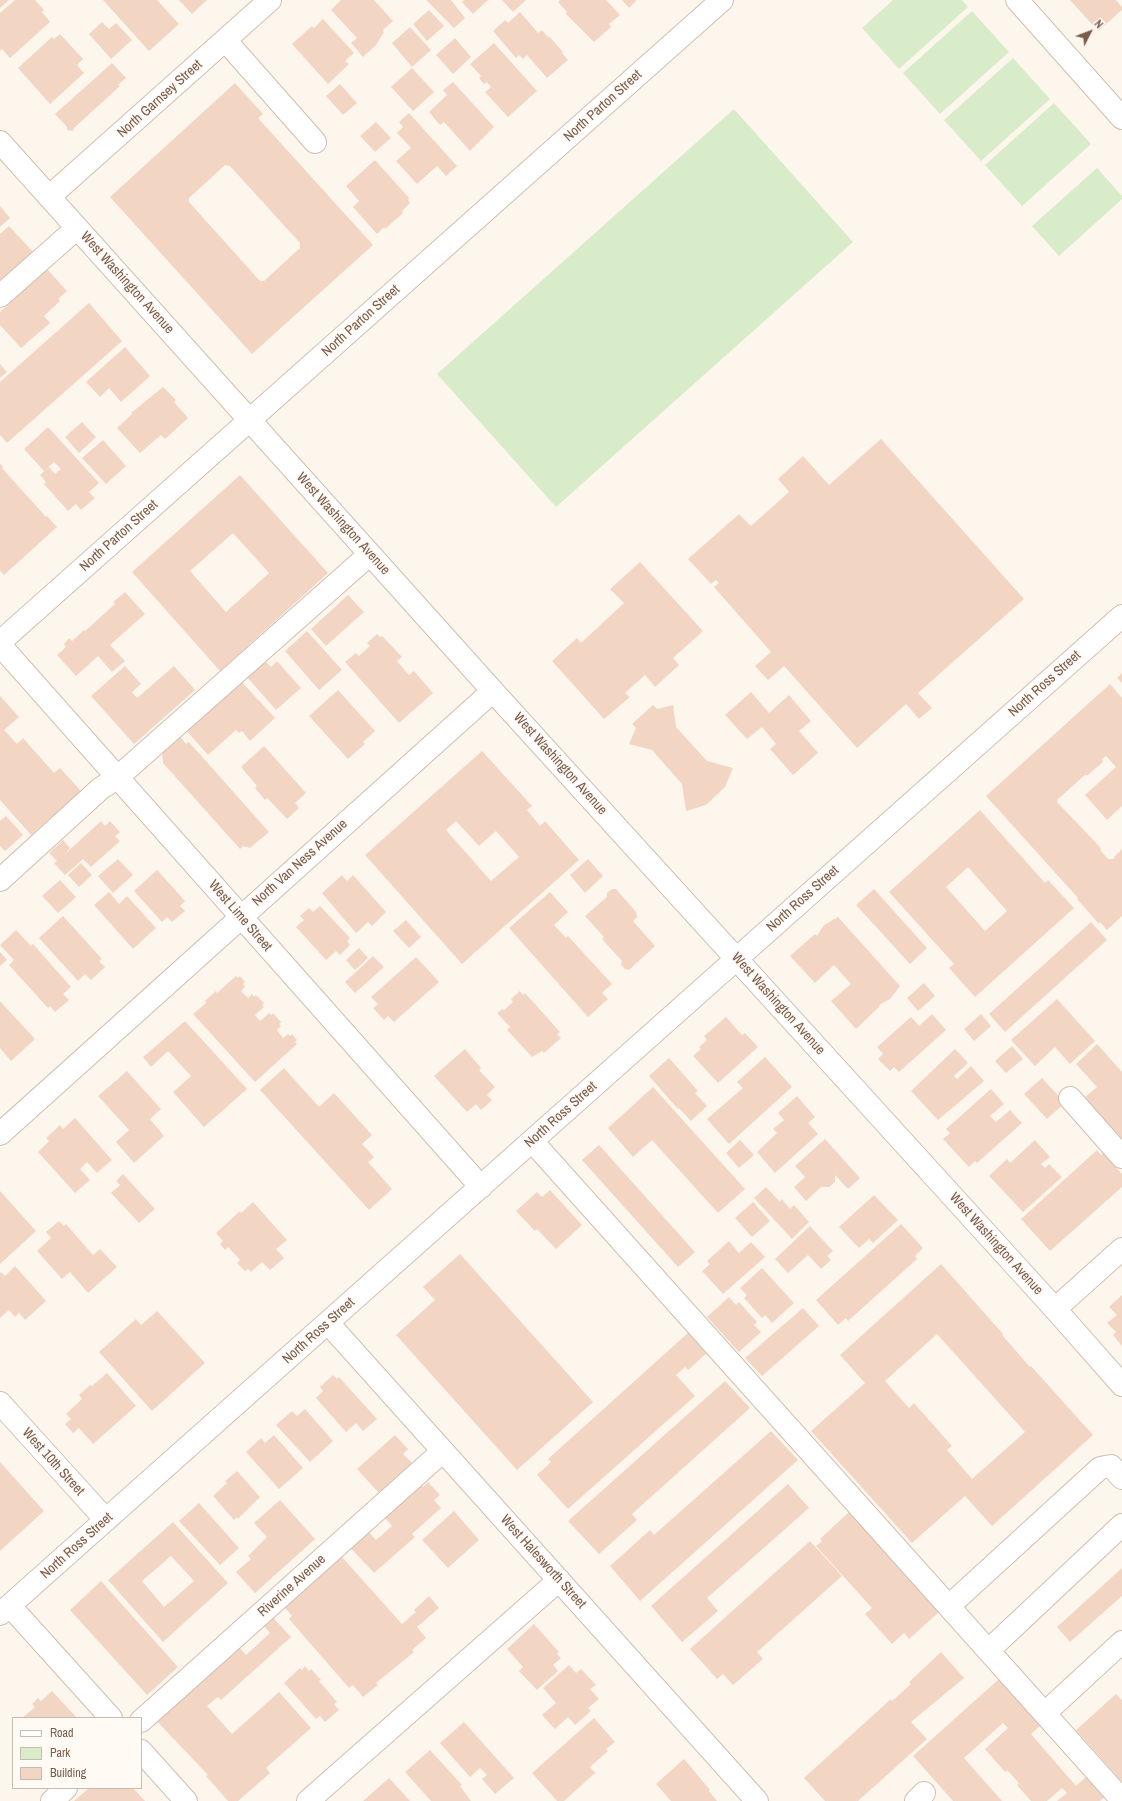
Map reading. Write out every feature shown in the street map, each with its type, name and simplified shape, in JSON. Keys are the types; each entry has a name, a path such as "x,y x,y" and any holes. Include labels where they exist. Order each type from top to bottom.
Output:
{"street":[{"name":"North Garnsey Street","path":"50,197 270,0"},
{"name":"North Parton Street","path":"0,643 722,0"},
{"path":"1017,0 1122,118"},
{"path":"225,40 315,142"},
{"name":"West Washington Avenue","path":"0,142 493,691 1055,1309 1122,1385"},
{"path":"0,296 78,228"},
{"path":"0,880 100,789 118,777 370,554"},
{"name":"North Ross Street","path":"5,1610 1122,616"},
{"name":"West Lime Street","path":"0,643 240,916 481,1186"},
{"name":"North Van Ness Avenue","path":"0,1134 240,916 493,691"},
{"path":"1070,1098 1122,1157"},
{"path":"532,1141 1122,1800"},
{"path":"1055,1309 1122,1249"},
{"name":"West Halesworth Street","path":"328,1323 758,1801"},
{"name":"West 10th Street","path":"0,1403 106,1520"},
{"name":"Riverine Avenue","path":"142,1720 443,1451"},
{"path":"949,1606 1100,1468 1111,1466 1122,1478"},
{"path":"989,1650 1122,1525"},
{"path":"308,1801 559,1580"},
{"path":"5,1610 110,1717"},
{"path":"1045,1713 1122,1642"},
{"path":"142,1752 186,1801"},
{"path":"52,1801 65,1789"}],"green space":[{"path":"893,0 962,0 968,7 899,69 862,28"},
{"path":"972,11 1009,52 940,114 903,73"},
{"path":"1013,58 1050,99 981,161 944,120"},
{"path":"1054,103 1091,144 1022,206 985,165"},
{"path":"734,109 853,242 556,507 437,374"},
{"path":"1097,168 1122,196 1122,199 1059,256 1032,226"}],"building":[{"path":"0,0 9,0 0,8"},
{"path":"15,0 35,0 44,10 42,12 50,22 10,58 2,49 0,51 0,13"},
{"path":"103,0 157,0 179,24 149,51"},
{"path":"179,0 207,0 192,14"},
{"path":"341,0 374,0 393,21 383,30 384,32 376,45 363,57 351,43 357,38 331,10"},
{"path":"426,0 451,0 465,18 454,28"},
{"path":"464,0 488,0 473,14 462,2"},
{"path":"502,0 526,0 513,12"},
{"path":"560,0 606,0 620,15 609,24 611,27 594,42 565,13 567,12 558,2"},
{"path":"622,0 637,0 629,8"},
{"path":"1070,0 1116,0 1122,7 1122,10 1098,31"},
{"path":"429,10 444,26 427,41 413,24"},
{"path":"520,12 538,33 542,30 548,37 549,36 568,60 547,78 527,55 523,59 519,55 516,58 493,31 505,20 508,23"},
{"path":"323,19 354,53 345,61 349,64 328,84 292,44 312,26 314,28"},
{"path":"102,22 109,29 116,23 132,40 111,59 89,34"},
{"path":"410,27 431,50 412,67 392,43"},
{"path":"60,34 83,59 77,65 84,73 50,104 18,68 52,37 54,39"},
{"path":"455,38 471,57 453,74 436,55"},
{"path":"494,43 537,91 508,117 485,92 491,87 487,82 484,84 479,78 481,76 470,64"},
{"path":"112,63 126,78 118,85 120,86 74,128 73,131 67,130 67,127 55,114"},
{"path":"412,68 434,92 413,111 391,87"},
{"path":"453,82 494,127 470,151 444,122 440,125 429,112 447,95 443,90"},
{"path":"235,83 263,114 258,118 373,245 252,354 110,197","holes":["225,165 230,166 300,243 300,248 264,281 260,281 189,202 189,198"]},
{"path":"340,84 357,103 343,115 326,96"},
{"path":"409,113 457,166 446,176 437,166 417,184 396,161 411,148 397,133 403,127 399,122"},
{"path":"376,122 391,138 375,152 360,136"},
{"path":"375,160 409,198 408,200 410,203 402,211 403,213 377,234 353,207 359,201 346,186"},
{"path":"0,206 10,218 0,227"},
{"path":"9,226 35,254 0,286 0,234"},
{"path":"45,267 67,291 58,299 60,301 44,316 50,323 21,348 0,325 0,312 17,297 14,294"},
{"path":"89,303 122,341 7,443 0,435 0,382"},
{"path":"125,347 150,376 121,402 109,388 100,397 86,382"},
{"path":"0,364 7,372 0,378"},
{"path":"163,387 176,400 174,402 188,418 165,439 161,435 140,453 117,428 132,414 131,413"},
{"path":"82,422 96,437 79,453 65,437"},
{"path":"48,427 99,483 89,492 95,498 81,510 76,504 68,511 44,484 46,482 40,475 49,467 55,474 61,469 54,462 44,471 24,449"},
{"path":"881,439 1024,599 918,693 932,708 919,719 906,704 857,748 784,666 768,680 755,666 771,652 714,587 719,583 716,580 711,584 688,559 739,514 751,526 789,492 778,479 803,456 829,485"},
{"path":"103,440 126,466 106,484 82,458"},
{"path":"0,463 3,467 2,468 46,517 47,516 57,527 4,575 0,571"},
{"path":"240,475 328,573 220,671 132,572","holes":["233,533 269,573 226,612 190,571"]},
{"path":"640,562 703,631 673,658 679,665 655,687 645,675 625,693 630,697 604,719 552,661 577,638 581,643 624,603 610,589"},
{"path":"125,592 145,614 110,645 125,661 112,672 98,656 76,676 57,655 66,647 64,644 69,638 72,641 84,630 85,631 115,604 113,602"},
{"path":"348,595 364,612 326,646 311,629"},
{"path":"307,631 342,670 319,690 285,651"},
{"path":"377,634 380,637 382,636 402,657 397,661 409,675 414,671 433,693 399,723 345,662 356,653 359,656 370,646 367,643"},
{"path":"265,661 271,667 277,661 301,688 276,710 247,677"},
{"path":"125,666 141,684 132,692 137,698 174,666 195,690 134,744 91,696"},
{"path":"1122,673 1122,683 1117,678"},
{"path":"239,679 275,718 250,741 242,731 239,733 236,730 208,755 185,729"},
{"path":"1110,684 1122,698 1122,806 1107,820 1085,795 1116,767 1106,756 1102,759 1103,762 1088,775 1085,775 1058,799 1057,802 1100,847 1101,851 1108,859 1115,858 1114,857 1122,849 1122,916 1107,930 1100,922 1099,924 1077,899 1078,898 986,796"},
{"path":"338,690 375,731 363,742 365,744 348,759 309,716"},
{"path":"751,692 769,713 789,695 811,721 799,731 818,753 793,775 770,749 776,744 762,727 747,739 725,715"},
{"path":"0,696 19,717 4,730 17,744 23,738 54,773 60,768 81,791 31,835 0,800"},
{"path":"653,705 657,709 673,705 676,727 707,761 733,768 725,787 706,805 686,811 682,784 652,750 629,744 636,728 632,724"},
{"path":"180,736 186,744 189,742 269,832 250,848 243,846 240,849 163,763 162,752"},
{"path":"264,746 306,793 295,803 299,808 287,819 267,798 265,800 255,788 257,786 241,767"},
{"path":"482,751 532,806 527,810 540,826 545,821 579,860 462,964 365,855","holes":["456,821 479,846 496,831 519,857 491,881 446,830"]},
{"path":"980,810 1045,883 1048,880 1074,908 975,997 949,968 954,964 889,892","holes":["968,867 1007,911 985,931 946,887"]},
{"path":"6,816 23,835 5,851 0,846 0,821"},
{"path":"101,821 105,826 110,821 120,832 115,836 120,841 91,867 83,859 65,875 54,863 57,861 49,853 63,840 70,848 65,854"},
{"path":"118,859 133,875 113,893 98,876"},
{"path":"588,859 603,876 585,893 570,875"},
{"path":"81,863 92,875 79,887 68,875"},
{"path":"157,870 185,901 180,906 185,911 172,922 167,917 162,922 134,891"},
{"path":"342,875 347,881 353,875 386,912 372,926 368,922 356,933 322,893"},
{"path":"60,880 76,897 58,913 42,896"},
{"path":"612,889 616,889 636,912 637,917 633,921 655,946 629,970 625,969 621,965 622,961 602,939 604,937 585,916 607,897 607,893"},
{"path":"874,889 927,948 910,964 856,905"},
{"path":"109,892 119,904 127,896 156,928 133,949 94,905"},
{"path":"550,892 568,912 554,925 566,938 568,936 612,984 602,993 608,999 588,1017 509,928"},
{"path":"320,906 350,938 347,941 350,945 340,955 336,951 326,960 296,927 304,920 300,916 309,908 313,912"},
{"path":"63,916 102,959 99,961 105,967 91,980 85,974 78,981 39,938"},
{"path":"838,917 900,986 890,999 879,1005 880,1006 856,1029 831,1001 851,984 834,965 815,983 790,956 815,934 817,936 824,925"},
{"path":"406,920 421,937 409,948 393,931"},
{"path":"1091,922 1107,940 1005,1032 989,1014"},
{"path":"16,930 31,946 33,944 71,987 63,994 69,1000 55,1012 50,1006 48,1008 9,965 14,960 0,945"},
{"path":"359,948 368,958 355,970 346,960"},
{"path":"0,952 7,960 0,966"},
{"path":"373,956 384,967 355,993 345,982"},
{"path":"416,957 439,982 394,1022 388,1016 384,1020 373,1008 378,1004 371,997"},
{"path":"236,976 238,978 240,976 245,982 243,984 245,987 241,991 248,998 252,994 254,997 256,995 264,1003 262,1005 264,1007 255,1015 260,1021 269,1013 271,1015 273,1013 281,1022 279,1024 281,1026 277,1030 283,1038 288,1034 290,1036 292,1034 297,1040 295,1042 297,1044 255,1082 193,1014 206,1003 205,1001 216,991 217,993"},
{"path":"924,983 935,996 918,1011 907,998"},
{"path":"520,991 523,995 525,993 560,1032 557,1034 561,1038 544,1053 542,1051 532,1057 507,1030 510,1027 497,1013 502,1009 504,1010 513,1002 511,999"},
{"path":"1057,999 1095,1041 1070,1064 1055,1047 1035,1066 1011,1040"},
{"path":"0,1001 35,1039 11,1061 0,1048"},
{"path":"932,1014 946,1030 899,1072 894,1067 890,1071 878,1059 883,1054 877,1047 911,1017 919,1026"},
{"path":"981,1014 991,1026 974,1041 964,1029"},
{"path":"726,1017 742,1035 745,1033 758,1047 718,1083 693,1056 701,1049 699,1047 707,1040 704,1036"},
{"path":"185,1021 247,1089 204,1127 173,1092 191,1076 168,1051 151,1067 143,1057"},
{"path":"1097,1044 1122,1072 1122,1138 1116,1144 1083,1105 1088,1100 1085,1097 1097,1087 1076,1064"},
{"path":"1012,1046 1023,1059 1006,1073 995,1061"},
{"path":"465,1049 481,1068 479,1070 495,1087 487,1095 492,1100 481,1110 476,1104 467,1112 434,1076"},
{"path":"955,1049 968,1063 954,1076 957,1079 971,1066 984,1081 938,1120 911,1091"},
{"path":"765,1057 792,1087 729,1144 707,1119 743,1088 737,1082"},
{"path":"669,1058 698,1091 695,1093 707,1106 691,1121 679,1108 678,1109 649,1076"},
{"path":"284,1068 319,1107 334,1093 372,1135 362,1144 374,1157 368,1162 392,1189 369,1210 260,1090"},
{"path":"127,1071 161,1109 150,1119 164,1136 134,1163 116,1142 129,1130 98,1096"},
{"path":"1042,1078 1065,1103 1047,1119 1024,1094"},
{"path":"653,1087 745,1189 718,1213 652,1140 633,1157 608,1128"},
{"path":"991,1089 1004,1104 990,1116 996,1122 1010,1110 1022,1123 977,1163 975,1161 969,1167 943,1139 950,1133 946,1129"},
{"path":"797,1096 815,1117 808,1123 818,1134 775,1173 757,1152 777,1133 773,1129 784,1120 778,1113"},
{"path":"75,1118 112,1160 97,1173 87,1162 80,1169 90,1180 75,1193 38,1152 49,1141 46,1138 60,1125 63,1129"},
{"path":"825,1139 860,1178 848,1189 835,1175 835,1182 829,1187 821,1187 806,1201 794,1187 805,1177 795,1166"},
{"path":"740,1140 754,1155 739,1168 726,1153"},
{"path":"1035,1140 1050,1157 1041,1164 1045,1168 1049,1164 1062,1177 1023,1212 989,1176 1007,1159 1010,1163"},
{"path":"599,1145 695,1252 678,1267 582,1160"},
{"path":"1097,1150 1101,1155 1103,1153 1122,1174 1122,1187 1050,1251 1021,1219"},
{"path":"123,1174 155,1209 139,1223 111,1193 120,1185 116,1181"},
{"path":"766,1187 780,1202 782,1199 790,1209 794,1205 809,1222 792,1239 754,1198"},
{"path":"550,1190 582,1225 556,1249 537,1229 535,1231 516,1211 537,1192 542,1197"},
{"path":"0,1191 36,1231 0,1264"},
{"path":"874,1195 898,1220 873,1243 869,1239 859,1248 839,1227"},
{"path":"253,1202 287,1240 276,1249 284,1258 270,1270 262,1262 251,1272 248,1269 245,1271 237,1263 240,1260 228,1247 225,1250 220,1244 223,1241 216,1233 240,1211 241,1213"},
{"path":"753,1202 770,1221 752,1237 735,1218"},
{"path":"59,1221 64,1226 66,1224 93,1255 100,1249 117,1267 88,1293 70,1272 62,1279 37,1251 51,1238 46,1232"},
{"path":"901,1224 923,1248 915,1256 917,1259 848,1321 846,1318 838,1325 816,1300"},
{"path":"810,1226 833,1251 827,1256 831,1260 821,1269 808,1255 788,1273 775,1259"},
{"path":"729,1241 739,1253 751,1242 765,1257 723,1294 702,1271 710,1264 707,1261"},
{"path":"460,1254 593,1402 517,1470 396,1335 435,1300 423,1287"},
{"path":"941,1264 1030,1367 1031,1366 1093,1435 992,1526 965,1496 912,1543 811,1431 865,1383 840,1355","holes":["937,1334 1025,1432 972,1479 947,1450 952,1446 914,1403 909,1408 885,1381"]},
{"path":"15,1266 46,1301 25,1320 19,1313 15,1317 9,1310 0,1318 0,1273 1,1272 5,1276"},
{"path":"762,1268 794,1303 772,1323 765,1315 762,1318 744,1298 747,1295 740,1288"},
{"path":"1122,1295 1122,1346 1113,1335 1116,1332 1107,1323 1117,1315 1109,1307"},
{"path":"729,1297 736,1305 739,1302 757,1322 754,1325 761,1332 739,1352 707,1317"},
{"path":"803,1308 819,1326 762,1376 745,1358"},
{"path":"157,1311 205,1363 152,1411 99,1352 136,1319 141,1325"},
{"path":"689,1332 707,1353 688,1370 685,1367 676,1375 695,1396 568,1509 537,1475 551,1462 548,1459"},
{"path":"107,1373 136,1406 93,1444 79,1428 73,1433 65,1424 71,1419 66,1414 82,1399 79,1395"},
{"path":"333,1375 337,1379 339,1377 377,1419 363,1431 356,1423 346,1432 316,1398 323,1391 320,1387"},
{"path":"725,1381 750,1408 632,1514 637,1520 599,1554 568,1521"},
{"path":"305,1409 333,1441 310,1462 276,1425 292,1411 297,1416"},
{"path":"771,1431 798,1460 640,1601 610,1566 650,1530 654,1535"},
{"path":"274,1435 303,1468 279,1489 246,1452 261,1438 265,1443"},
{"path":"395,1435 408,1449 403,1454 412,1463 379,1493 357,1469"},
{"path":"0,1462 44,1511 0,1551"},
{"path":"237,1471 260,1497 238,1519 237,1517 234,1520 213,1496 227,1483 225,1481"},
{"path":"428,1482 440,1495 434,1500 441,1508 412,1534 415,1537 374,1573 347,1544 365,1528 376,1540 392,1526 385,1518 421,1485 423,1487"},
{"path":"788,1484 809,1508 707,1598 718,1611 682,1642 651,1606"},
{"path":"280,1500 315,1539 255,1593 236,1572 251,1559 248,1556 267,1537 254,1523"},
{"path":"199,1503 239,1548 220,1565 179,1521"},
{"path":"454,1511 479,1540 448,1568 422,1540"},
{"path":"849,1512 939,1612 909,1639 904,1633 892,1644 865,1614 872,1608 816,1546 822,1541 820,1539"},
{"path":"173,1522 228,1583 163,1642 108,1580","holes":["171,1556 194,1581 164,1607 142,1581"]},
{"path":"810,1541 842,1576 757,1652 763,1659 733,1685 723,1674 717,1679 690,1649"},
{"path":"342,1557 402,1624 416,1612 414,1610 429,1596 439,1608 417,1627 426,1638 412,1650 414,1652 376,1683 378,1685 363,1697 353,1685 349,1688 289,1619 292,1616 285,1608 299,1595 298,1593 326,1568 328,1570"},
{"path":"1122,1568 1122,1596 1070,1642 1057,1627"},
{"path":"101,1581 178,1667 147,1695 70,1610"},
{"path":"267,1611 291,1637 221,1700 218,1697 207,1706 232,1734 279,1692 311,1728 266,1768 270,1773 238,1801 228,1801 206,1776 208,1775 151,1715 234,1641 246,1655 270,1633 258,1619"},
{"path":"534,1624 559,1652 557,1654 561,1658 553,1665 558,1671 537,1690 519,1671 523,1667 507,1649"},
{"path":"941,1652 964,1678 911,1722 927,1739 858,1801 825,1801 804,1778 891,1699 892,1701 911,1684 909,1682"},
{"path":"569,1665 576,1673 581,1669 596,1685 590,1689 599,1699 588,1708 591,1711 575,1725 568,1717 555,1729 542,1715 556,1703 543,1688"},
{"path":"305,1666 309,1671 311,1669 321,1680 319,1681 337,1702 334,1704 339,1710 325,1722 320,1716 316,1719 284,1683 300,1668 302,1670"},
{"path":"999,1679 1041,1725 1031,1734 1076,1786 1087,1776 1105,1797 1100,1801 1057,1801 1067,1793 1062,1788 1047,1801 1031,1801 1017,1785 1019,1783 1007,1770 1005,1772 985,1749 1008,1728 1003,1723 964,1758 1002,1801 953,1801 913,1756"},
{"path":"52,1691 76,1717 23,1717 35,1707 32,1704 38,1698 41,1701"},
{"path":"1116,1694 1122,1700 1122,1782 1076,1730"},
{"path":"594,1718 615,1742 606,1749 608,1751 590,1767 595,1773 564,1801 557,1801 532,1773"},
{"path":"464,1722 514,1778 495,1794 482,1779 487,1775 480,1768 470,1777 440,1743"},
{"path":"430,1750 462,1785 460,1786 471,1801 431,1801 405,1772"},
{"path":"684,1759 710,1790 709,1791 717,1801 671,1801 656,1784"},
{"path":"389,1778 410,1801 363,1801"},
{"path":"88,1789 134,1789 145,1801 74,1801"}]}
